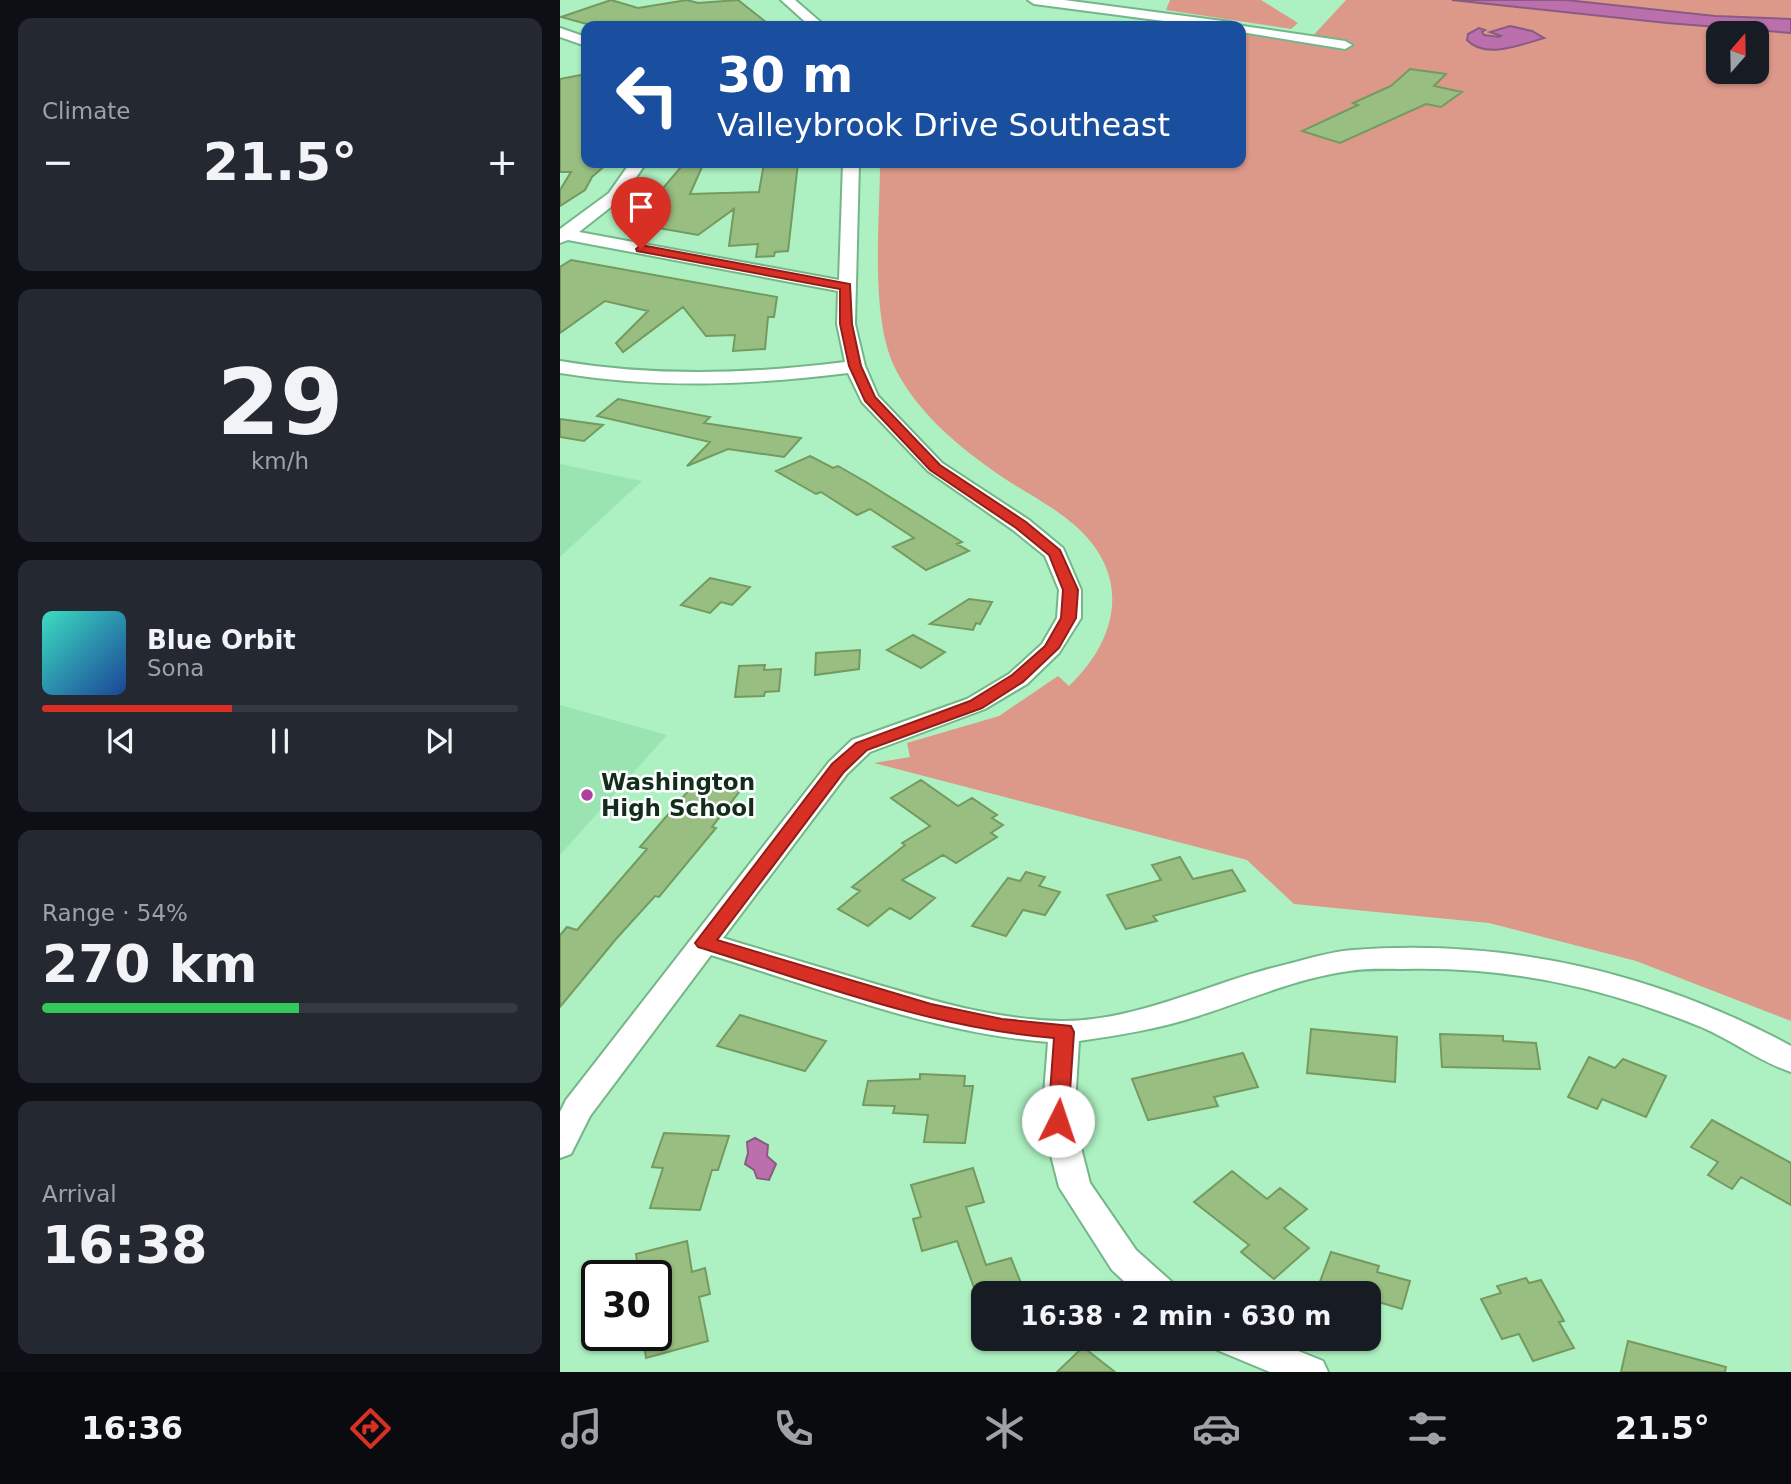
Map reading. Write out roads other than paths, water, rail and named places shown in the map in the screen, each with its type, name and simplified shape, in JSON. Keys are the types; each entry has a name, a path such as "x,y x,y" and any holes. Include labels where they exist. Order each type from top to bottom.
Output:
{"street":[{"path":"787,0 812,21"},
{"path":"1034,0 1166,21"},
{"path":"1246,29 1345,45"},
{"path":"560,33 581,40"},
{"path":"562,235 611,200 629,181 636,168"},
{"path":"560,1145 577,1109 838,768 862,746 976,704 1018,678 1051,648 1069,618 1070,590 1055,553 1021,525 935,467 869,398 855,366 846,324 851,168"},
{"path":"562,235 846,287"},
{"path":"560,367 641,377 706,380 786,376 855,366"},
{"path":"705,943 931,1011 1002,1027 1064,1032 1127,1023 1189,1008 1268,980 1350,960 1427,958 1517,962 1592,978 1663,1000 1723,1024 1791,1060"},
{"path":"1064,1032 1058,1121 1075,1186 1124,1260 1148,1281"},
{"path":"1259,1351 1310,1372"}],"place":[{"name":"Washington High School","path":"587,795"}]}
